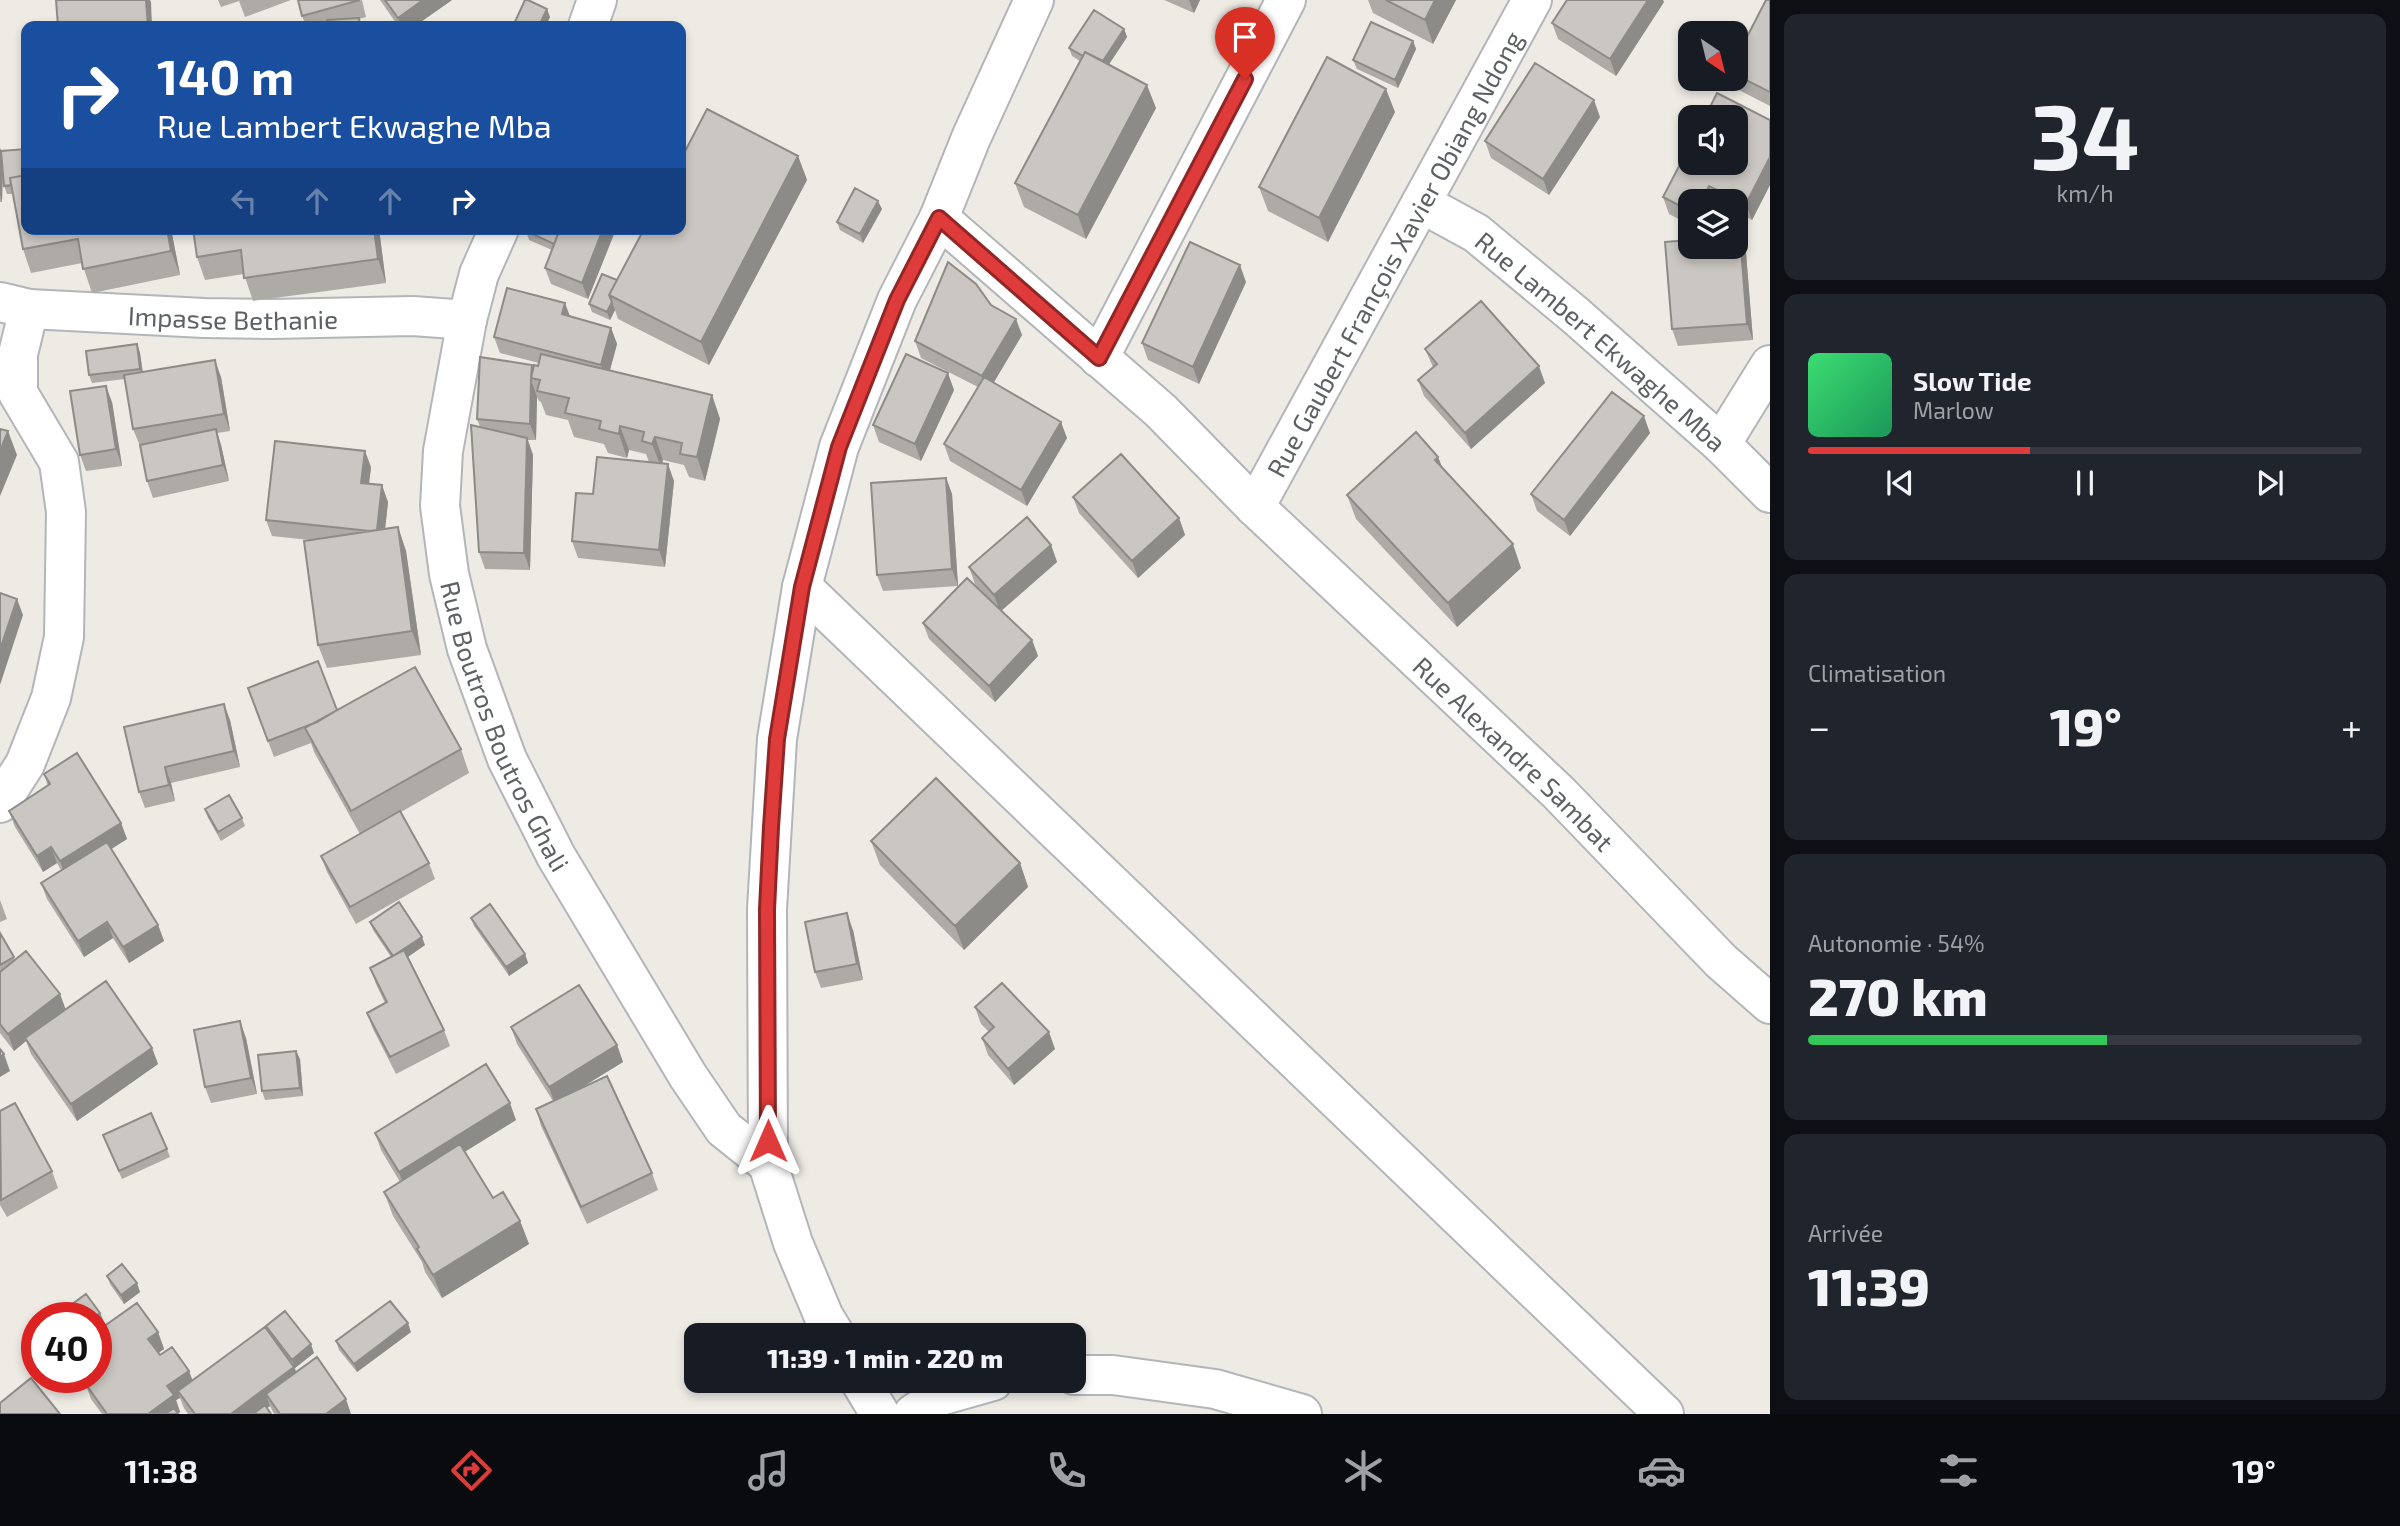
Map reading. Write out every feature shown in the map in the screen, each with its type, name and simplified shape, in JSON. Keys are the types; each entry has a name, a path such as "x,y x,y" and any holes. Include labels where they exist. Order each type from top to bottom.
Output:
{"street":[{"path":"590,21 597,0"},
{"path":"828,1323 793,1243 768,1164 767,922 777,739 802,587 843,435 897,300 939,218 971,138 1034,0"},
{"path":"1099,358 1286,0"},
{"name":"Rue Gaubert François Xavier Obiang Ndong","path":"1255,507 1532,0"},
{"name":"Rue Lambert Ekwaghe Mba","path":"1421,203 1476,233 1575,315 1721,444 1770,493"},
{"path":"939,218 1161,411 1255,507"},
{"name":"Rue Boutros Boutros Ghali","path":"496,235 479,274 467,320 443,451 440,506 449,574 467,649 507,759 556,856 688,1076 724,1129 768,1164"},
{"path":"0,803 25,764 51,698 64,637 66,512 59,462 18,393 15,305"},
{"name":"Impasse Bethanie","path":"15,305 204,318 413,316 467,320"},
{"path":"1721,444 1770,365"},
{"name":"Rue Alexandre Sambat","path":"1255,507 1559,793 1721,961 1770,1004"},
{"path":"802,587 1664,1414"},
{"path":"1086,1375 1113,1375 1215,1389 1302,1414"},
{"path":"867,1393 880,1414"},
{"path":"913,1414 940,1396 951,1393"}],"building":[{"path":"56,0 146,0 148,21 58,21"},
{"path":"298,0 360,0 302,16"},
{"path":"385,0 423,0 398,18"},
{"path":"525,0 547,9 541,21 515,21"},
{"path":"1386,0 1435,0 1425,20"},
{"path":"1567,0 1648,0 1610,59 1552,23"},
{"path":"1766,0 1770,0 1770,92 1748,81 1748,35"},
{"path":"1094,10 1124,29 1103,61 1085,52 1083,56 1069,48"},
{"path":"359,18 359,21 327,21"},
{"path":"1371,22 1413,41 1395,80 1353,60"},
{"path":"1085,52 1147,85 1078,215 1015,183"},
{"path":"1327,57 1386,89 1319,218 1259,187"},
{"path":"1535,63 1594,100 1543,179 1485,141"},
{"path":"1717,93 1741,105 1711,105"},
{"path":"707,109 798,156 701,342 609,295 641,235 686,235 686,149"},
{"path":"1748,109 1770,120 1770,157 1748,200 1748,189 1715,189 1709,186 1707,189 1678,189 1678,205 1663,197 1678,168 1678,175 1748,175"},
{"path":"21,149 21,176 10,178 11,185 4,186 1,151"},
{"path":"21,176 21,235 168,235 171,251 83,269 78,239 23,249 10,178"},
{"path":"855,188 878,201 860,234 837,222"},
{"path":"194,235 375,235 378,259 244,278 241,250 197,257"},
{"path":"535,235 558,235 554,244"},
{"path":"558,235 601,235 582,283 545,268"},
{"path":"1678,241 1678,259 1742,259 1747,324 1672,329 1665,242"},
{"path":"1190,242 1240,265 1193,367 1142,343"},
{"path":"948,262 976,284 991,305 1016,319 982,376 915,341"},
{"path":"602,274 617,280 609,295 612,302 607,312 589,304"},
{"path":"507,288 565,303 562,314 611,328 601,365 494,337"},
{"path":"1481,301 1539,366 1465,433 1418,380 1437,364 1425,349"},
{"path":"137,344 140,369 89,375 86,351"},
{"path":"541,354 712,395 697,457 680,454 682,443 655,437 652,444 642,441 644,432 620,426 619,434 599,429 601,421 565,413 569,398 537,391 540,380 531,378 534,365 538,366"},
{"path":"906,354 948,373 915,444 873,425"},
{"path":"480,357 532,365 530,424 477,419"},
{"path":"215,360 224,414 133,429 124,375"},
{"path":"984,377 1061,422 1021,490 944,444"},
{"path":"106,386 116,449 80,455 70,391"},
{"path":"1612,392 1644,416 1564,520 1531,494"},
{"path":"471,425 527,438 524,553 479,552"},
{"path":"0,429 8,431 0,451"},
{"path":"216,429 223,465 147,481 140,445"},
{"path":"1416,432 1438,457 1435,460 1513,544 1448,603 1347,495"},
{"path":"275,441 365,451 361,483 382,485 377,530 266,520"},
{"path":"1121,454 1179,518 1132,561 1073,497"},
{"path":"597,457 668,464 659,550 572,541 576,493 593,494"},
{"path":"946,478 952,569 877,575 871,483"},
{"path":"1027,517 1051,545 994,595 969,567"},
{"path":"398,527 412,631 318,645 304,541"},
{"path":"967,578 1032,640 989,686 923,623"},
{"path":"0,593 17,599 0,650"},
{"path":"318,661 337,710 317,722 268,741 248,688"},
{"path":"415,667 461,749 351,811 305,728"},
{"path":"224,704 234,751 165,767 169,785 139,792 124,727"},
{"path":"77,753 121,823 60,861 51,847 37,856 9,811 50,784 44,774"},
{"path":"936,778 1020,863 955,926 871,841"},
{"path":"229,795 242,818 218,832 205,809"},
{"path":"400,811 429,863 350,907 321,856"},
{"path":"107,842 158,925 123,947 107,922 78,941 41,883"},
{"path":"399,902 422,937 393,956 370,922"},
{"path":"490,904 525,954 506,967 471,918"},
{"path":"847,913 857,964 815,972 805,922"},
{"path":"0,933 14,957 0,965"},
{"path":"404,950 444,1030 390,1057 367,1013 387,1002 370,968"},
{"path":"26,951 60,994 8,1034 0,1024 0,972"},
{"path":"106,981 152,1048 71,1104 25,1038"},
{"path":"1002,983 1049,1032 1008,1069 982,1038 994,1027 975,1007"},
{"path":"579,985 617,1045 549,1087 511,1027"},
{"path":"240,1021 251,1078 205,1087 194,1030"},
{"path":"296,1051 300,1088 262,1091 258,1055"},
{"path":"486,1064 510,1103 399,1172 375,1133"},
{"path":"607,1076 652,1173 581,1207 536,1109"},
{"path":"15,1103 52,1171 1,1200 0,1111"},
{"path":"151,1113 167,1149 119,1171 103,1135"},
{"path":"460,1144 493,1198 503,1192 520,1221 433,1275 417,1249 419,1247 384,1192"},
{"path":"122,1264 137,1283 121,1295 107,1276"},
{"path":"86,1294 92,1302 75,1302"},
{"path":"390,1301 408,1323 354,1364 336,1341"},
{"path":"137,1303 158,1332 148,1339 160,1355 172,1347 189,1371 167,1386 174,1395 148,1414 107,1414 92,1393 112,1393 112,1321"},
{"path":"285,1311 311,1344 292,1360 266,1326"},
{"path":"265,1327 294,1367 231,1414 195,1414 178,1391"},
{"path":"317,1357 346,1399 326,1414 280,1414 266,1394"},
{"path":"21,1386 21,1393 43,1393 60,1414 0,1414 0,1403"},
{"path":"265,1405 271,1414 253,1414"},
{"path":"174,1408 178,1414 165,1414"}],"route":[{"path":"768,1141 767,909 777,739 788,664 802,587 839,447 897,300 939,218 1099,358 1245,79"}]}
